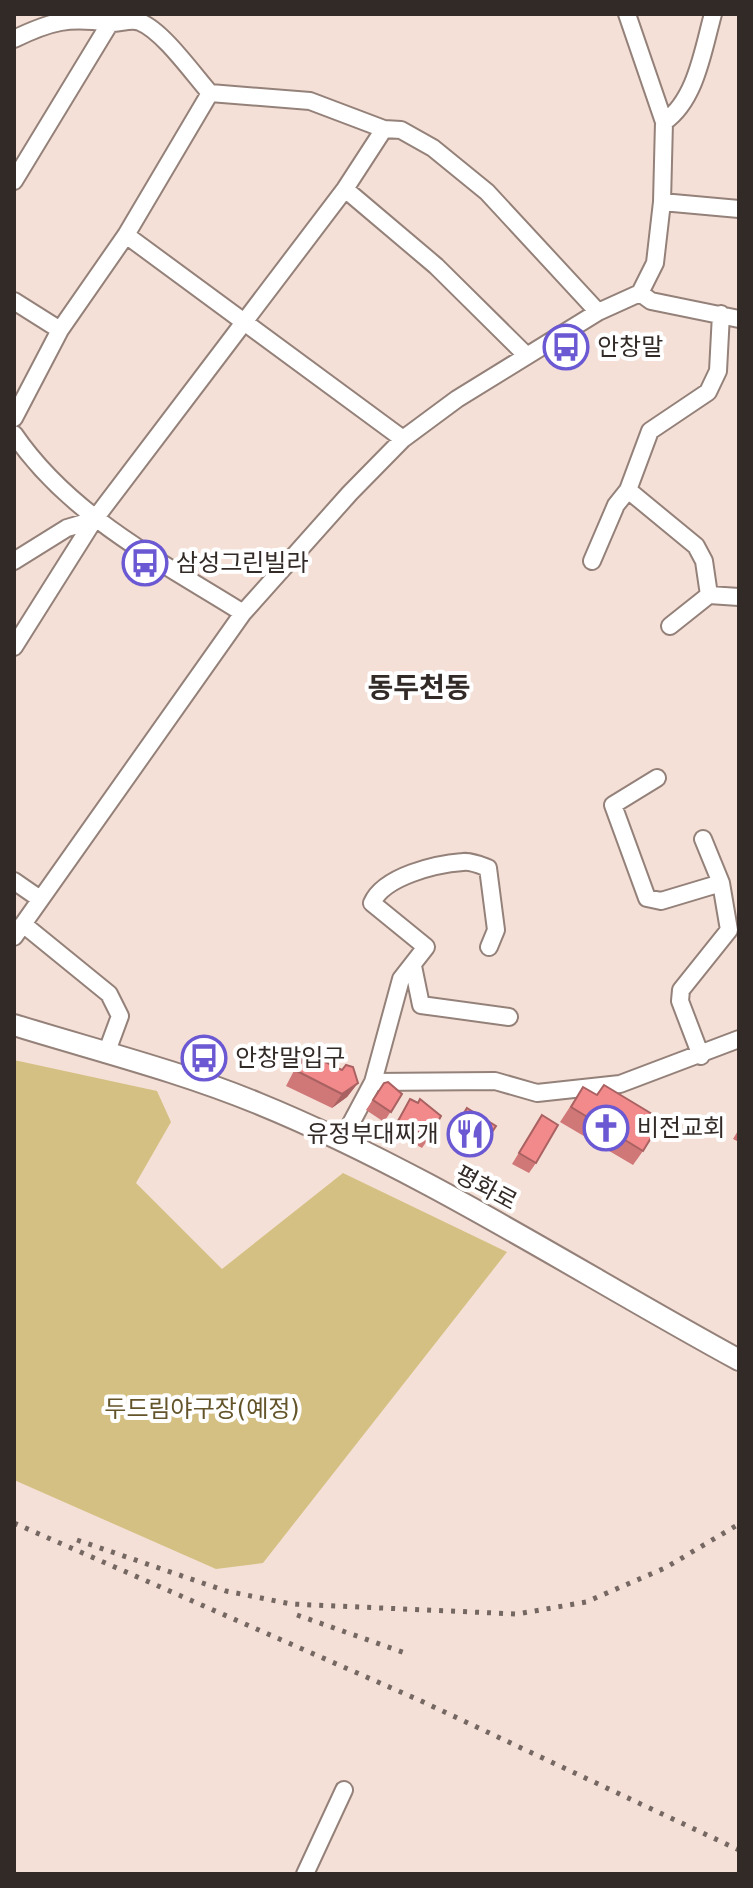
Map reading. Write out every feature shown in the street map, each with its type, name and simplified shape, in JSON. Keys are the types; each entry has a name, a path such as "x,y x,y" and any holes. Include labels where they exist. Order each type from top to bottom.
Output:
{"main road":[{"name":"평화로","path":"14,1025 255,1102 476,1211 739,1360"}],"street":[{"path":"106,1054 120,1016 109,994 19,930 40,899 243,613 403,439 526,355 598,312 640,293 655,263 662,202 664,122 627,14"},
{"path":"664,122 676,114 698,69 713,14"},
{"path":"14,39 43,24 70,19 96,18 110,23 138,21 154,31 210,93 310,101 384,129 401,130 433,148 487,192 598,312"},
{"path":"14,181 110,23"},
{"path":"14,418 60,330 126,235 210,93"},
{"path":"14,647 94,520 345,189 384,129"},
{"path":"345,189 436,266 526,355"},
{"path":"662,202 739,209"},
{"path":"126,235 403,439"},
{"path":"640,293 651,301 739,319"},
{"path":"14,301 60,330"},
{"path":"592,561 616,505 628,490 650,431 708,392 718,371 721,314"},
{"path":"14,434 27,453 94,520 243,613"},
{"path":"628,490 696,546 704,561 709,595"},
{"path":"14,561 67,528 94,520"},
{"path":"670,626 709,595 739,597"},
{"path":"657,778 613,805 647,898 661,901 721,883"},
{"path":"701,1056 680,1001 681,990 729,930 721,883 703,839"},
{"path":"341,1142 373,1082 401,979 426,947 372,903 375,896 395,881 440,865 467,861 488,868 496,930 489,947"},
{"path":"14,881 40,899"},
{"path":"413,966 421,1005 509,1017"},
{"path":"373,1082 495,1081 537,1093 620,1084 701,1056 739,1039"},
{"path":"305,1874 344,1790"}],"green space":[{"name":"두드림야구장(예정)","path":"14,1060 157,1091 171,1122 136,1183 222,1269 343,1173 507,1252 263,1563 216,1569 14,1480"}],"building":[{"path":"310,1046 323,1051 321,1060 342,1070 346,1065 353,1067 358,1083 342,1094 297,1071"},
{"path":"388,1082 402,1094 391,1112 373,1100 384,1083"},
{"path":"604,1085 662,1120 643,1151 571,1107 583,1087 597,1095"},
{"path":"410,1099 418,1103 420,1099 441,1116 429,1138 398,1121"},
{"path":"467,1108 496,1126 487,1140 458,1123"},
{"path":"542,1115 558,1125 536,1163 519,1153"}],"railway":[{"path":"14,1523 419,1700 739,1850"},
{"path":"77,1540 226,1591 291,1604 517,1614 586,1602 665,1568 739,1524"},
{"path":"297,1615 408,1654"}],"place":[{"name":"안창말","path":"566,347"},
{"name":"삼성그린빌라","path":"145,563"},
{"name":"안창말입구","path":"204,1058"},
{"name":"비전교회","path":"606,1128"},
{"name":"유정부대찌개","path":"470,1134"}],"district":[{"name":"동두천동","path":"419,687"}]}
